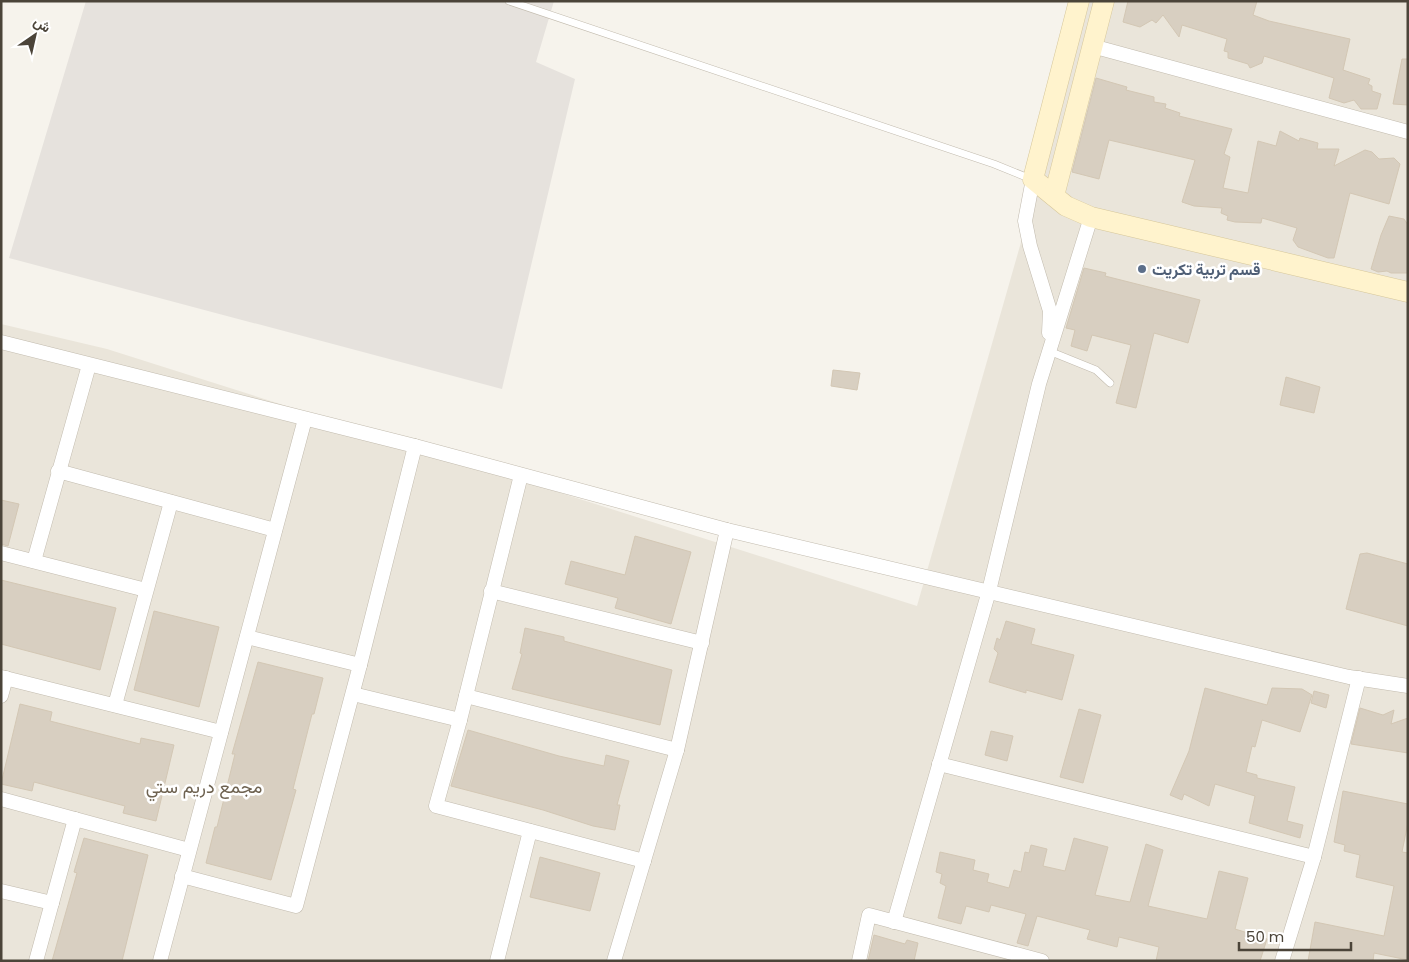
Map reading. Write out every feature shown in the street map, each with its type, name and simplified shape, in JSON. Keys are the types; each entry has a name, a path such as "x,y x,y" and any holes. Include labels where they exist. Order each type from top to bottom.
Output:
{"street":[{"path":"1048,351 1050,311 1030,246 1025,221 1032,179 1079,1"},
{"path":"1054,196 1104,1"},
{"path":"1092,46 1408,132"},
{"path":"1032,179 1066,206 1091,217 1408,292"},
{"path":"894,922 989,591 1048,351 1091,217"},
{"path":"1,342 415,446 727,530 1360,678 1408,686"},
{"path":"34,562 89,365"},
{"path":"160,961 305,419"},
{"path":"182,876 296,906 353,694 415,446"},
{"path":"58,471 275,530"},
{"path":"520,475 460,720 436,806 644,861"},
{"path":"115,705 171,502"},
{"path":"614,961 677,750 727,530"},
{"path":"1,553 146,590"},
{"path":"491,591 702,643"},
{"path":"246,637 360,665"},
{"path":"1,696 4,677 221,732"},
{"path":"1282,961 1314,858 1360,678"},
{"path":"353,694 460,720"},
{"path":"466,696 677,750"},
{"path":"939,764 1314,858"},
{"path":"1,799 189,850"},
{"path":"36,961 75,819"},
{"path":"497,961 530,831"},
{"path":"1,891 52,903"},
{"path":"859,961 869,915 1042,961"}],"lane":[{"path":"508,1 994,164 1032,179"},
{"path":"1048,351 1096,370 1110,383"}],"shaded area":[{"path":"86,1 554,1 536,62 575,79 502,389 9,258"},
{"path":"1090,1 1408,1 1408,961 1,961 1,324 107,349 917,606"}],"building":[{"path":"1128,1 1257,1 1253,15 1269,21 1350,39 1343,70 1370,79 1368,84 1372,86 1372,91 1381,94 1377,109 1361,109 1354,100 1344,103 1329,98 1334,78 1264,56 1262,63 1250,68 1248,64 1228,58 1228,52 1224,51 1227,39 1182,25 1179,37 1163,15 1156,23 1152,20 1140,27 1123,22"},
{"path":"1402,59 1408,59 1408,105 1393,104"},
{"path":"1096,78 1127,87 1126,90 1154,97 1154,102 1166,104 1165,108 1180,113 1179,116 1232,129 1224,154 1230,157 1223,188 1248,193 1258,141 1276,146 1280,131 1299,141 1300,138 1318,143 1317,149 1339,149 1334,166 1365,150 1372,152 1379,159 1394,158 1400,164 1389,204 1350,193 1334,258 1328,258 1298,247 1293,240 1297,228 1262,218 1261,223 1235,222 1227,220 1228,216 1221,213 1222,208 1194,206 1182,202 1195,160 1109,140 1099,179 1072,172"},
{"path":"1389,216 1404,219 1408,225 1408,273 1378,272 1371,269"},
{"path":"1084,268 1106,273 1105,276 1200,300 1188,343 1154,333 1136,408 1116,403 1131,345 1092,335 1087,351 1071,346 1075,330 1066,328"},
{"path":"833,370 860,373 857,390 831,386"},
{"path":"1286,377 1320,387 1314,413 1280,405"},
{"path":"1,500 19,504 8,546 1,544"},
{"path":"635,536 691,552 671,624 615,608 618,598 565,584 571,561 625,575"},
{"path":"1367,553 1408,564 1408,626 1346,609 1360,554"},
{"path":"1,580 116,608 100,670 1,644"},
{"path":"154,611 219,627 199,707 134,690"},
{"path":"1006,621 1035,629 1031,644 1074,655 1062,700 1026,690 1026,693 989,682 998,653 994,649 997,638 1000,640"},
{"path":"525,628 564,637 564,641 672,670 660,725 512,689 522,654 520,653"},
{"path":"258,662 323,678 293,789 296,790 271,880 206,863 235,754 232,754"},
{"path":"1205,688 1267,705 1272,688 1302,689 1312,695 1300,732 1262,720 1255,747 1252,746 1246,772 1257,775 1257,778 1295,787 1287,821 1303,825 1300,838 1249,823 1255,796 1215,784 1209,806 1184,794 1182,800 1170,795 1189,751"},
{"path":"1314,691 1329,695 1326,708 1311,703"},
{"path":"20,704 52,712 50,721 140,744 141,738 174,745 156,821 123,813 125,806 34,782 32,791 1,784"},
{"path":"1360,708 1383,715 1394,710 1391,724 1408,718 1408,753 1351,744"},
{"path":"1079,709 1101,715 1083,783 1060,777"},
{"path":"468,730 559,756 604,766 606,755 629,761 617,805 620,805 615,830 593,826 543,810 451,786"},
{"path":"991,731 1013,736 1007,761 985,755"},
{"path":"1343,791 1408,804 1408,822 1402,852 1408,853 1408,960 1374,953 1373,961 1308,961 1315,922 1384,936 1394,886 1356,877 1360,855 1344,851 1345,845 1334,842"},
{"path":"84,838 148,855 122,961 52,961 77,873 74,872"},
{"path":"1074,838 1108,847 1095,895 1130,902 1146,844 1163,850 1148,906 1207,919 1219,871 1248,878 1235,929 1267,939 1260,961 1156,961 1159,947 1119,937 1117,947 1087,939 1090,930 1037,916 1028,946 1017,943 1026,914 991,905 989,912 966,906 961,924 938,918 946,886 940,883 942,874 936,872 940,852 975,860 973,870 989,874 987,882 1009,888 1014,870 1021,872 1025,852 1029,853 1031,845 1047,849 1043,866 1065,871"},
{"path":"540,857 600,873 590,911 530,897"},
{"path":"874,935 905,944 907,940 918,943 914,961 868,961"}],"place":[{"name":"قسم تربية تكريت","path":"1142,269"}],"district":[{"name":"مجمع دريم ستي","path":"204,786"}]}
